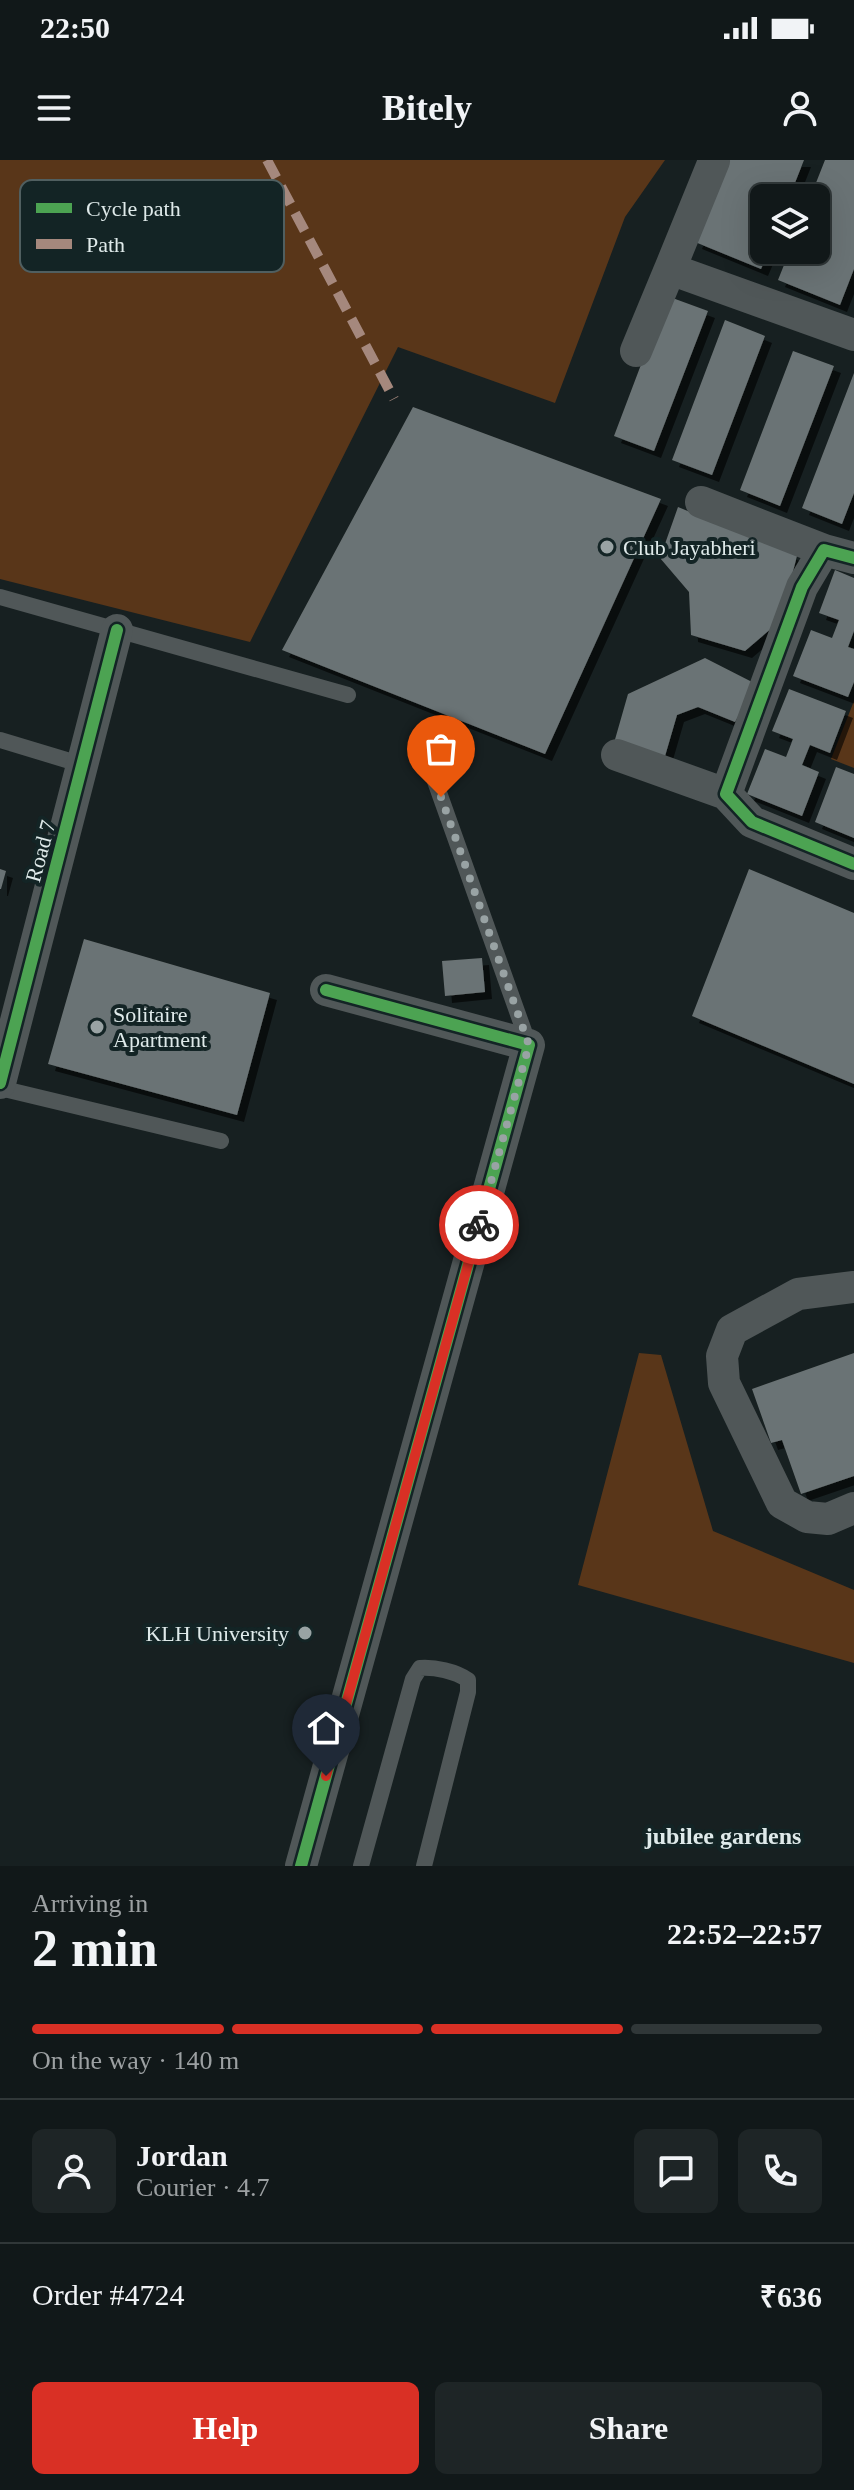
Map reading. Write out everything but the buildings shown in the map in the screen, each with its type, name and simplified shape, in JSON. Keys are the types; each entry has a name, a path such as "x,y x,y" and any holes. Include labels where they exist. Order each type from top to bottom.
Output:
{"street":[{"path":"636,351 714,161"},
{"path":"670,269 854,335"},
{"path":"701,502 839,554 802,587 726,794"},
{"name":"Road 7","path":"0,1086 117,630"},
{"path":"617,755 726,794 752,822 854,864"},
{"path":"301,1866 529,1045 326,990"},
{"path":"854,1287 798,1294 732,1330 722,1356 724,1383 782,1503 807,1517 828,1519 854,1508"}],"lane":[{"path":"0,597 348,695"},
{"path":"0,740 83,765"},
{"path":"421,742 529,1045"},
{"path":"0,1086 221,1141"},
{"path":"361,1866 413,1679 420,1668 430,1668 461,1675 468,1680 468,1692 424,1866"}],"shaded area":[{"path":"0,160 665,160 625,217 555,403 398,347 250,642 0,579"},
{"path":"854,701 854,768 831,759"},
{"path":"639,1353 661,1355 713,1531 854,1590 854,1663 578,1585"}],"marked path":[{"path":"267,160 278,180"},
{"path":"284,192 394,399"}],"cycle path":[{"path":"854,558 824,550 802,587 726,794 752,822 854,864"},
{"path":"0,1083 117,630"},
{"path":"301,1866 529,1045 326,990"}],"way so far":[{"path":"441,797 529,1045 479,1225"}],"place":[{"name":"Club Jayabheri","path":"607,547"},
{"name":"Solitaire Apartment","path":"97,1027"},
{"name":"KLH University","path":"305,1633"}],"district":[{"name":"jubilee gardens","path":"723,1836"}],"route":[{"path":"326,1776 479,1225"}]}
